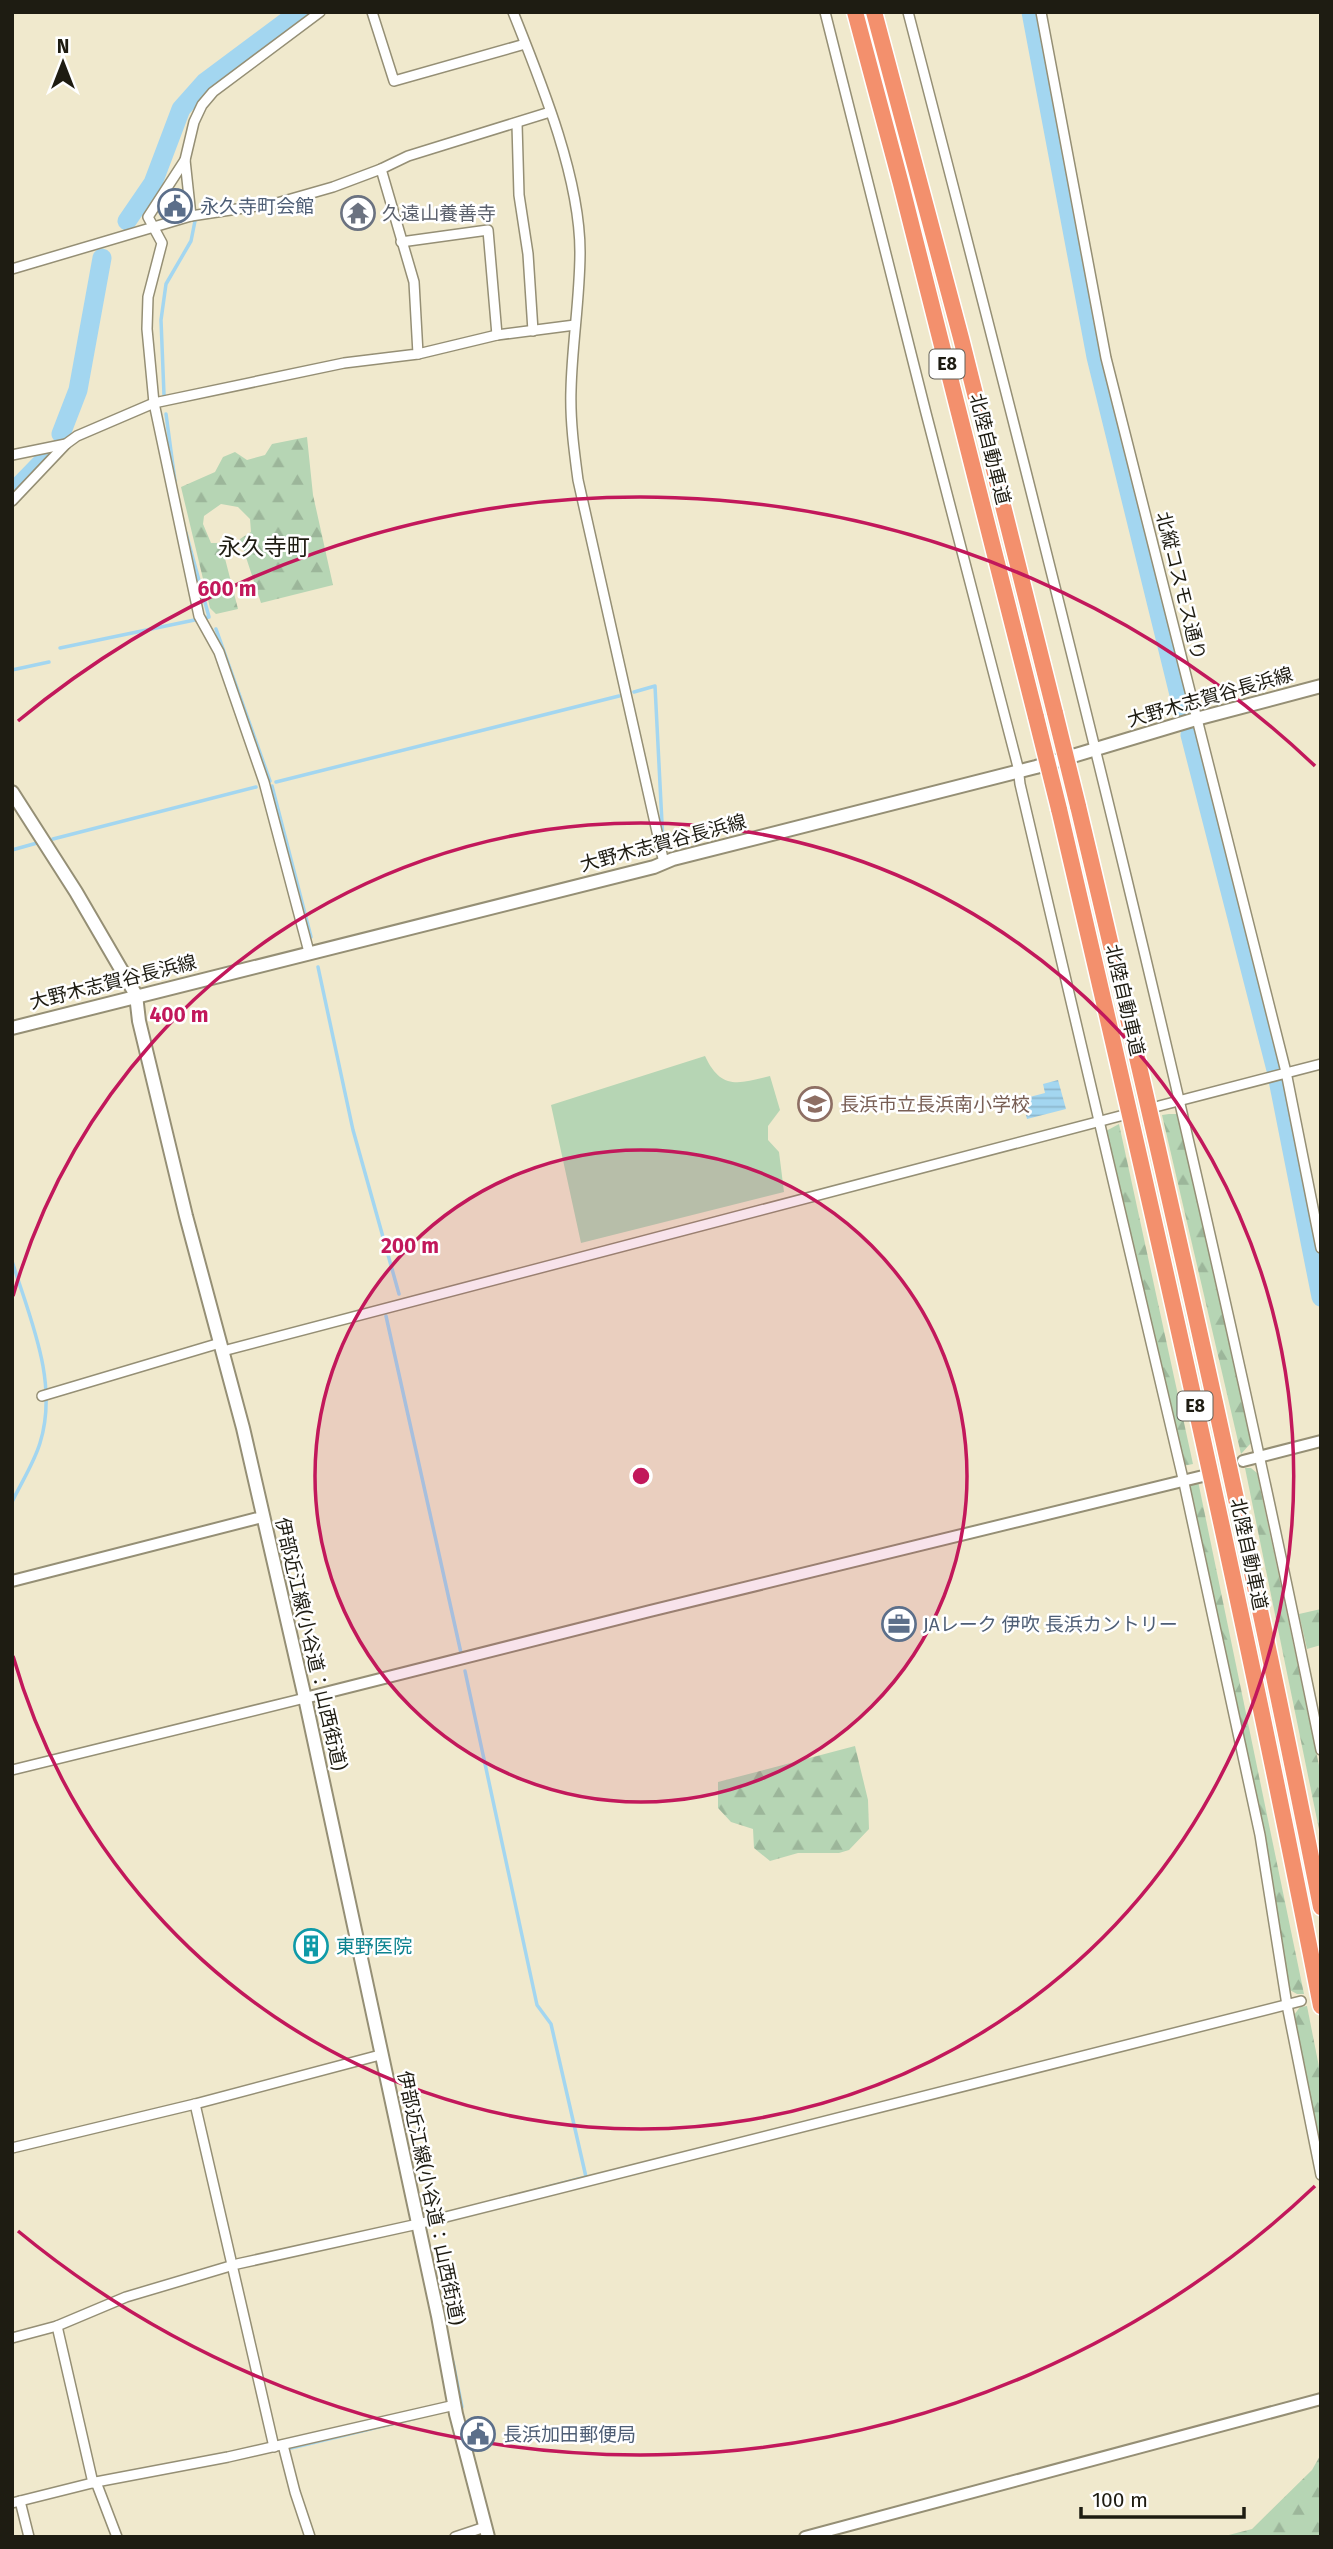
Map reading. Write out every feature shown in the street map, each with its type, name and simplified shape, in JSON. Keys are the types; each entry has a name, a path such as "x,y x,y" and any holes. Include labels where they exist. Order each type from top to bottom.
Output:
{"highway":[{"name":"北陸自動車道","path":"855,12 1059,809 1177,1323 1286,1826 1321,2006"},
{"name":"北陸自動車道","path":"874,12 961,338 1137,1052 1200,1332 1321,1908"}],"main road":[{"name":"大野木志賀谷長浜線","path":"12,1028 1096,751 1196,719 1321,686"},
{"name":"伊部近江線(小谷道：山西街道)","path":"12,792 76,892 136,995 139,1021 157,1098 243,1428 305,1698 418,2224 455,2410 487,2532"}],"street":[{"path":"191,216 185,160 194,122 202,105 213,92 320,12"},
{"path":"372,12 394,81 525,44"},
{"path":"513,12 550,112 577,205 580,251 570,391 578,480 664,863"},
{"path":"825,12 1019,771 1184,1483 1260,1835 1287,2005 1321,2175"},
{"path":"908,12 1023,454 1096,751 1179,1102 1321,1750"},
{"name":"北縦コスモス通り","path":"1041,12 1106,358 1196,719 1321,1248"},
{"path":"12,269 191,216 277,203 333,187 408,156 550,112"},
{"path":"517,124 519,195 528,254 533,331"},
{"path":"185,160 148,217 162,243 148,297 147,329 154,404 200,619 219,652 264,782 309,952"},
{"path":"381,169 414,282 418,354"},
{"path":"401,242 488,230 497,335"},
{"path":"12,501 66,444 77,436 154,404 344,363 418,354 497,335 575,325"},
{"path":"12,454 66,444"},
{"path":"1159,1106 1321,1063"},
{"path":"43,1396 222,1347 1119,1116"},
{"path":"1244,1461 1321,1441"},
{"path":"12,1770 650,1611 1184,1483 1203,1476"},
{"path":"12,1581 262,1517"},
{"path":"12,2338 57,2326 126,2297 232,2266 418,2224 1301,2001"},
{"path":"12,2148 195,2104 380,2055"},
{"path":"195,2104 232,2266 278,2446 310,2537"},
{"path":"57,2326 95,2483 117,2537"},
{"path":"805,2537 1321,2399"},
{"path":"29,2537 16,2502 95,2483 455,2410"},
{"path":"455,2537 487,2532"}],"green space":[{"path":"307,437 313,495 333,585 261,603 240,539 251,532 250,519 238,507 221,504 204,516 203,524 211,543 221,543 238,609 216,614 210,608 181,487 215,472 223,457 235,452 247,460 265,455 272,444"},
{"path":"705,1056 717,1075 732,1082 770,1076 780,1110 768,1126 768,1140 779,1152 784,1192 581,1243 551,1105"},
{"path":"1178,1114 1251,1443 1241,1454 1162,1115"},
{"path":"1119,1124 1193,1464 1183,1466 1174,1451 1106,1131"},
{"path":"1245,1468 1251,1468 1257,1473 1321,1775 1321,1839"},
{"path":"1198,1481 1304,1994 1288,1989 1189,1486"},
{"path":"1321,1609 1321,1645 1307,1649 1299,1614"},
{"path":"855,1746 868,1800 869,1829 849,1850 839,1853 798,1853 770,1861 754,1848 753,1829 731,1822 718,1808 718,1782"},
{"path":"1307,2006 1321,2077 1321,2151 1294,2015 1300,2007"},
{"path":"1321,2454 1321,2537 1221,2537 1252,2529 1312,2470"}],"water":[{"path":"1058,1080 1066,1109 1027,1119 1022,1099 1045,1093 1043,1084"}],"waterway":[{"path":"127,221 153,183 181,109 205,82 299,12"},
{"path":"1031,12 1096,357 1182,707"},
{"path":"265,37 270,45"},
{"path":"164,395 161,320 166,284 191,241 195,221"},
{"path":"61,434 78,390 102,258"},
{"path":"166,414 175,481"},
{"path":"12,493 46,458"},
{"path":"60,648 209,617 186,533"},
{"path":"216,629 270,781"},
{"path":"12,670 49,662"},
{"path":"634,692 655,686 663,843"},
{"path":"276,782 619,696"},
{"path":"1190,735 1276,1070 1321,1297"},
{"path":"272,786 311,937"},
{"path":"53,839 256,787"},
{"path":"12,850 37,843"},
{"path":"318,967 353,1130 399,1294"},
{"path":"12,1261 40,1351 46,1397 40,1443 12,1502"},
{"path":"386,1316 461,1653"},
{"path":"434,2217 586,2177 551,2024 537,2005 465,1671"},
{"path":"453,2362 462,2407 457,2409"},
{"path":"291,2448 416,2418"}],"place":[{"name":"永久寺町会館","path":"175,206"},
{"name":"久遠山養善寺","path":"358,213"},
{"name":"長浜市立長浜南小学校","path":"815,1104"},
{"name":"JAレーク 伊吹 長浜カントリー","path":"899,1624"},
{"name":"東野医院","path":"311,1946"},
{"name":"長浜加田郵便局","path":"478,2434"}],"district":[{"name":"永久寺町","path":"264,547"}]}
